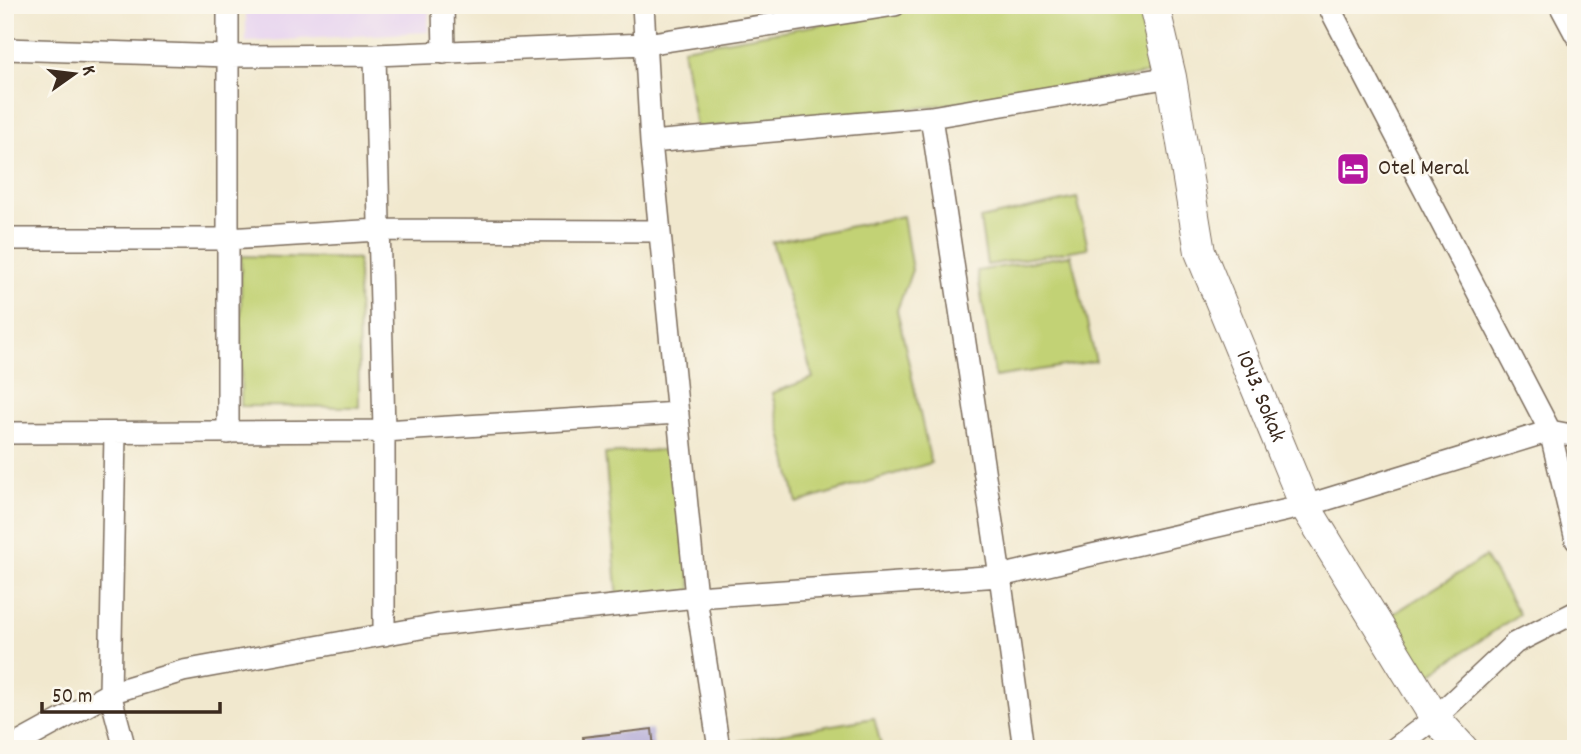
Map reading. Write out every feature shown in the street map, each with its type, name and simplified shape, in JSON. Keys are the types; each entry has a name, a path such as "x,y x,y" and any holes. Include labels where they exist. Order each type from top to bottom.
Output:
{"street":[{"path":"228,5 228,433"},
{"path":"443,5 444,52"},
{"path":"643,5 651,142 696,597 719,749"},
{"path":"5,49 228,56 375,55 646,44 894,5"},
{"name":"1043. Sokak","path":"1154,5 1171,77 1200,252 1305,506 1435,718 1463,749"},
{"path":"1560,5 1576,35"},
{"path":"1332,7 1550,430 1576,540"},
{"path":"375,55 384,431 384,635"},
{"path":"651,142 931,117 1171,77"},
{"path":"931,117 1024,749"},
{"path":"5,239 228,239 379,230 659,231"},
{"path":"5,433 384,431 678,413"},
{"path":"8,749 110,693 183,671 437,625 696,597 1000,576 1305,506 1550,430 1576,436"},
{"path":"115,434 110,693 125,749"},
{"path":"1394,749 1435,718 1515,643 1576,612"}],"shaded area":[{"path":"246,5 429,5 428,32 246,42"}],"green space":[{"path":"935,5 1146,5 1159,72 929,107 696,128 683,48"},
{"path":"1077,198 1088,248 987,265 980,219"},
{"path":"903,216 912,270 897,310 931,463 797,503 772,393 813,378 772,242"},
{"path":"1071,255 1096,361 995,377 977,271"},
{"path":"241,256 358,259 359,407 241,406"},
{"path":"674,449 692,592 618,599 605,454"},
{"path":"1485,557 1519,614 1422,680 1385,619"},
{"path":"874,718 882,749 740,749 739,741"}],"building":[{"path":"652,729 654,749 584,749 583,737"}],"place":[{"name":"Otel Meral","path":"1353,169"}]}
